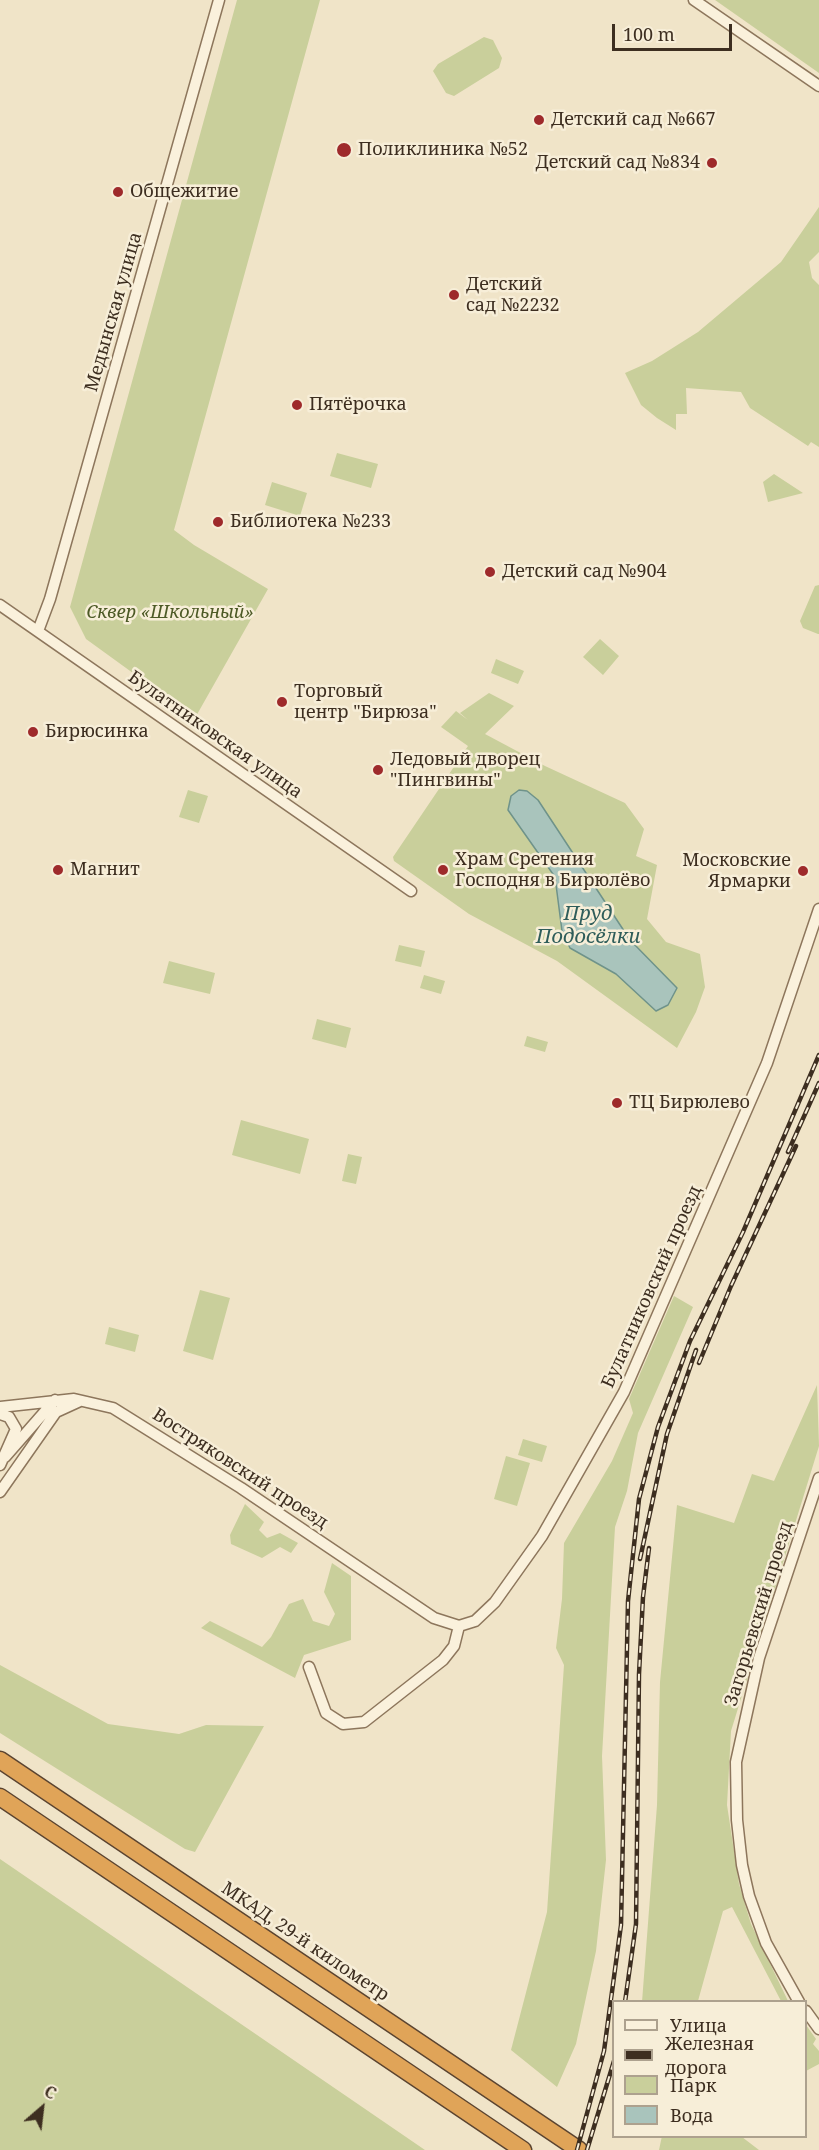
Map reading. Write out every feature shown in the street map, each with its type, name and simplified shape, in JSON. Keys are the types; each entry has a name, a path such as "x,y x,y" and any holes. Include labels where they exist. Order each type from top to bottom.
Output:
{"highway":[{"name":"МКАД, 29-й километр","path":"3,1761 579,2150"},
{"path":"0,1797 523,2150"}],"street":[{"name":"Медынская улица","path":"38,631 53,588 219,0"},
{"path":"694,0 819,86"},
{"name":"Булатниковская улица","path":"0,605 411,891"},
{"name":"Булатниковский проезд","path":"309,1667 326,1713 343,1724 364,1722 432,1672 449,1654 458,1632 481,1617 515,1576 557,1512 624,1392 768,1063 819,909"},
{"path":"0,1492 56,1412 83,1400"},
{"name":"Востряковский проезд","path":"0,1407 83,1400 100,1403 129,1416 458,1632"},
{"path":"40,1432 48,1403"},
{"path":"3,1461 48,1403"},
{"path":"0,1414 9,1416 16,1425 3,1461"},
{"name":"Загорьевский проезд","path":"798,2000 766,1943 749,1896 742,1865 737,1820 736,1762 759,1658 819,1478"},
{"path":"807,2012 819,2029"}],"green space":[{"name":"Сквер «Школьный»","path":"237,0 320,0 174,530 194,545 268,589 195,718 86,639 70,607"},
{"path":"715,0 819,0 819,73"},
{"path":"484,37 493,40 502,58 499,68 454,96 446,93 433,71 438,64"},
{"path":"819,207 819,252 809,262 812,278 819,285 819,447 811,442 808,446 750,408 741,392 686,388 687,414 676,414 676,430 641,405 625,373 652,361 698,332 781,262"},
{"path":"337,453 378,464 371,488 330,476"},
{"path":"774,474 803,493 768,502 763,482"},
{"path":"272,482 307,493 300,516 265,505"},
{"path":"819,585 818,634 803,628 800,621 815,586"},
{"path":"600,639 619,656 603,675 583,657"},
{"path":"496,659 524,671 518,684 491,673"},
{"path":"489,693 514,706 485,734 545,766 625,803 644,829 636,856 657,865 647,919 666,942 700,954 705,987 696,1012 677,1048 557,961 469,914 394,861 393,857 468,746 441,727 456,711 468,720 460,713"},
{"path":"188,790 208,796 199,823 179,817"},
{"path":"399,945 425,951 421,967 395,961"},
{"path":"169,961 215,973 210,994 163,983"},
{"path":"424,975 445,981 441,994 420,988"},
{"path":"317,1019 351,1028 346,1048 312,1039"},
{"path":"527,1036 548,1042 545,1052 524,1046"},
{"path":"241,1120 309,1139 300,1174 232,1155"},
{"path":"348,1154 362,1157 356,1184 342,1181"},
{"path":"200,1290 230,1298 213,1360 183,1351"},
{"path":"674,1296 693,1307 638,1433 627,1491 615,1527 602,1756 606,1860 596,1951 576,2044 557,2087 511,2050 547,1912 564,1665 556,1648 562,1599 564,1543 612,1461 633,1413 629,1399"},
{"path":"109,1327 139,1335 135,1352 105,1344"},
{"path":"817,1385 819,1446 731,1731 727,1805 739,1884 751,1924 788,2000 780,2000 732,1907 723,1911 698,2000 642,2000 657,1805 660,1682 677,1505 734,1523 752,1474 774,1481"},
{"path":"523,1439 547,1446 542,1462 518,1455"},
{"path":"506,1456 530,1463 517,1506 494,1499"},
{"path":"245,1504 264,1522 259,1530 267,1538 280,1533 298,1543 291,1553 280,1547 262,1558 231,1544 230,1535"},
{"path":"332,1563 351,1576 351,1640 304,1655 295,1678 201,1628 210,1621 262,1647 271,1637 289,1604 303,1599 313,1621 329,1626 335,1614 324,1592"},
{"path":"0,1665 108,1724 179,1734 206,1725 264,1726 195,1852 185,1849 0,1733"},
{"path":"0,1859 425,2150 0,2150"},
{"path":"807,2026 816,2039 813,2044 819,2051 819,2064 807,2070"},
{"path":"662,2138 743,2138 759,2150 659,2150"}],"water":[{"name":"Пруд Подосёлки","path":"519,790 527,791 538,800 630,940 677,988 668,1005 656,1011 616,974 570,948 562,931 555,877 508,810 511,796"}],"railway":[{"path":"577,2150 604,2051 621,1925 628,1601 639,1499 658,1427 690,1341 743,1232 819,1055"},
{"path":"788,1152 819,1083"},
{"path":"699,1363 731,1286 796,1146"},
{"path":"640,1559 667,1434 696,1350"},
{"path":"625,2000 636,1924 639,1674 643,1597 649,1548"},
{"path":"587,2150 612,2068"}],"place":[{"name":"Детский сад №667","path":"539,120"},
{"name":"Поликлиника №52","path":"344,150"},
{"name":"Детский сад №834","path":"712,163"},
{"name":"Общежитие","path":"118,192"},
{"name":"Детский сад №2232","path":"454,295"},
{"name":"Пятёрочка","path":"297,405"},
{"name":"Библиотека №233","path":"218,522"},
{"name":"Детский сад №904","path":"490,572"},
{"name":"Торговый центр \"Бирюза\"","path":"282,702"},
{"name":"Бирюсинка","path":"33,732"},
{"name":"Ледовый дворец \"Пингвины\"","path":"378,770"},
{"name":"Магнит","path":"58,870"},
{"name":"Храм Сретения Господня в Бирюлёво","path":"443,870"},
{"name":"Московские Ярмарки","path":"803,871"},
{"name":"ТЦ Бирюлево","path":"617,1103"}]}
